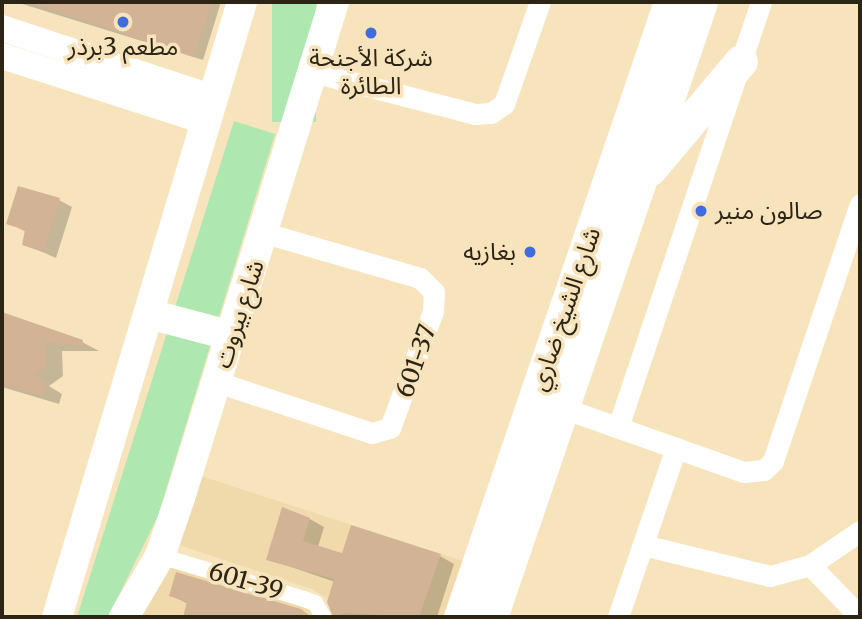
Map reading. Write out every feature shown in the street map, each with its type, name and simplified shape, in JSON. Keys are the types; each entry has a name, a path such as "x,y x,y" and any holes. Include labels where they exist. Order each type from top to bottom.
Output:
{"main road":[{"path":"57,617 242,2"},
{"name":"شارع بيروت","path":"124,617 159,556 265,233 334,2"},
{"name":"شارع الشيخ ضاري","path":"460,617 670,2"},
{"name":"شارع الشيخ ضاري","path":"491,617 701,2"},
{"path":"641,179 741,61"},
{"path":"149,314 232,336"}],"street":[{"path":"313,72 475,114 491,113 504,104 540,2"},
{"path":"618,427 761,2"},
{"path":"2,28 208,109"},
{"path":"2,56 208,109"},
{"path":"563,408 751,473 769,466 860,204"},
{"name":"601-37","path":"217,382 372,433 390,428 433,311 434,292 420,278 265,233"},
{"path":"618,617 676,448"},
{"path":"643,545 756,576 783,575 810,565 860,531"},
{"name":"601-39","path":"159,556 304,598 314,603 323,617"},
{"path":"810,565 860,617"}],"shaded area":[{"path":"195,474 466,562 447,617 338,617 330,601 312,589 172,543"},
{"path":"166,555 312,601 324,617 133,617"}],"green space":[{"path":"272,2 316,2 316,122 272,122"},
{"path":"234,121 275,134 158,516 108,617 77,617"}],"building":[{"path":"29,2 212,2 194,57"},
{"path":"18,186 60,198 43,252 22,245 25,230 6,224"},
{"path":"2,312 83,340 82,346 45,342 46,366 34,375 46,383 42,396 2,384"},
{"path":"282,507 310,518 303,541 342,553 351,525 441,554 419,617 345,613 333,617 327,602 334,579 266,560"},
{"path":"176,572 301,609 311,617 183,617 187,602 169,596"}],"place":[{"name":"مطعم 3برذر","path":"123,22"},
{"name":"شركة الأجنحة الطائرة","path":"371,33"},
{"name":"صالون منير","path":"701,211"},
{"name":"بغازيه","path":"530,252"}]}
